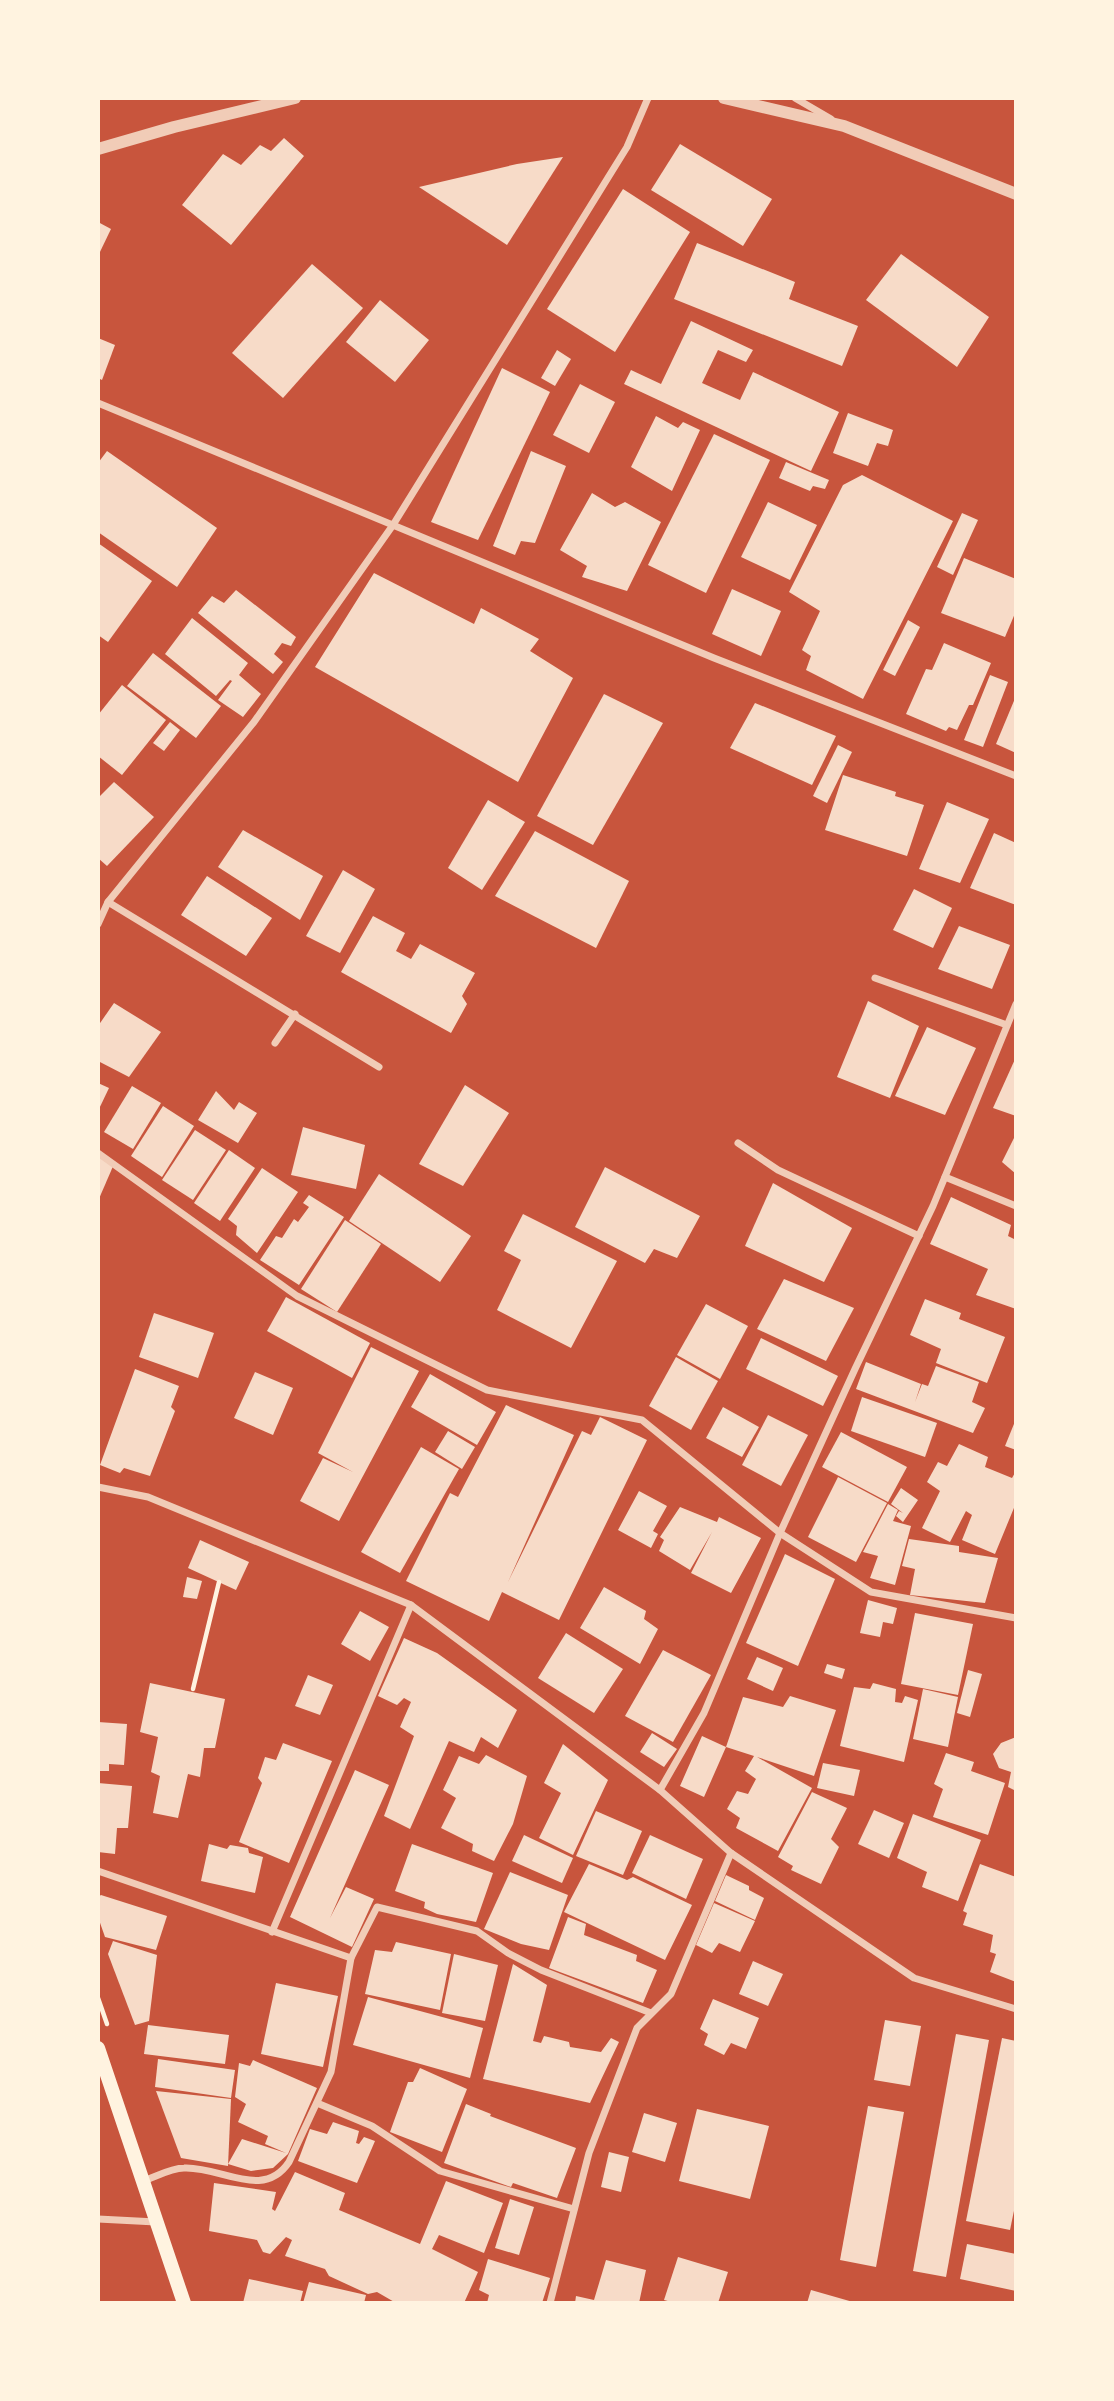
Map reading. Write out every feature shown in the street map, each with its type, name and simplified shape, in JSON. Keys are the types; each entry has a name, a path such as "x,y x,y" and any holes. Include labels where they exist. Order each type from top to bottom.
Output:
{"main road":[{"path":"98,2048 184,2303"}],"street":[{"path":"98,149 174,127 295,98"},
{"path":"98,924 108,902 254,722 393,525 627,147 648,98"},
{"path":"724,98 844,126"},
{"path":"795,98 844,126 1016,194"},
{"path":"98,403 714,658 1016,776"},
{"path":"108,902 379,1067"},
{"path":"875,978 1007,1025"},
{"path":"660,1790 704,1713 780,1532 945,1177 1016,1004"},
{"path":"275,1042 295,1014"},
{"path":"738,1143 778,1170 919,1236"},
{"path":"98,1153 297,1296 475,1385 487,1390 642,1420 780,1532 872,1592 1016,1618"},
{"path":"945,1177 1016,1206"},
{"path":"98,1487 148,1497 411,1605 660,1790 731,1853 914,1978 1016,2009"},
{"path":"272,1932 411,1605"},
{"path":"550,2303 589,2153 637,2028 671,1994 731,1853"},
{"path":"98,1871 351,1958"},
{"path":"143,2181 183,2168 263,2182 281,2173 289,2162 331,2072 351,1958 377,1907 477,1931 508,1953 541,1970 651,2013"},
{"path":"317,2103 372,2126 440,2171 574,2209"},
{"path":"98,2219 156,2222"}],"path":[{"path":"193,1689 219,1582"}],"building":[{"path":"284,138 304,156 231,245 182,205 223,154 241,165 260,145 271,151"},
{"path":"680,144 772,199 743,246 651,190"},
{"path":"563,157 507,245 419,187 517,164"},
{"path":"623,189 690,232 615,352 547,309"},
{"path":"98,222 111,229 98,256"},
{"path":"697,243 795,282 789,299 858,326 842,366 674,299"},
{"path":"901,254 989,317 957,367 866,300"},
{"path":"312,264 363,308 283,398 232,353"},
{"path":"380,300 429,340 395,382 346,342"},
{"path":"691,321 753,350 746,362 718,350 702,383 740,400 753,372 839,412 811,471 624,384 631,370 661,384"},
{"path":"98,338 115,345 102,380 98,378"},
{"path":"557,350 571,359 555,386 541,378"},
{"path":"502,368 550,392 478,540 431,522"},
{"path":"580,384 615,402 589,453 553,435"},
{"path":"848,413 893,430 888,446 877,443 868,466 833,453"},
{"path":"656,416 678,428 683,422 700,430 672,491 631,467"},
{"path":"714,434 770,460 706,593 648,565"},
{"path":"107,451 217,528 177,587 98,532 98,463"},
{"path":"531,451 566,466 535,543 521,541 515,555 493,546"},
{"path":"786,462 829,480 825,489 813,486 810,491 779,478"},
{"path":"862,475 953,521 863,699 806,670 811,656 802,650 820,611 789,592 843,485"},
{"path":"592,493 615,507 625,502 661,522 627,591 582,577 587,566 560,550"},
{"path":"768,502 817,525 790,580 741,557"},
{"path":"962,513 978,520 953,575 937,567"},
{"path":"98,543 152,581 108,642 98,635"},
{"path":"964,558 1016,579 1016,611 1005,637 941,613"},
{"path":"374,573 474,624 481,608 539,639 530,651 573,678 518,782 315,667"},
{"path":"732,589 781,611 761,656 712,634"},
{"path":"236,590 296,637 291,646 282,643 274,654 283,662 273,674 198,613 212,596 224,603"},
{"path":"192,618 248,663 239,675 261,694 243,717 218,700 232,681 216,696 165,654"},
{"path":"908,620 920,627 895,676 883,670"},
{"path":"944,643 991,663 973,705 969,705 957,730 949,727 946,731 906,714 926,669 932,670"},
{"path":"153,653 221,706 196,738 127,686"},
{"path":"990,675 1008,682 983,747 964,740"},
{"path":"122,685 166,720 122,775 98,756 98,715"},
{"path":"604,694 663,723 593,845 537,816"},
{"path":"1016,696 1016,753 996,744"},
{"path":"755,703 836,736 812,785 730,748"},
{"path":"170,722 180,730 164,751 153,743"},
{"path":"838,745 852,752 827,803 813,796"},
{"path":"843,775 896,792 895,796 924,805 907,856 825,830"},
{"path":"114,782 154,817 107,866 98,858 98,798"},
{"path":"488,800 525,822 482,890 448,868"},
{"path":"947,802 989,819 960,883 919,869"},
{"path":"243,830 323,876 300,920 218,867"},
{"path":"535,831 629,881 596,948 495,896"},
{"path":"994,833 1016,843 1016,905 970,888"},
{"path":"343,870 375,889 340,953 306,936"},
{"path":"207,876 272,918 246,956 181,915"},
{"path":"914,889 952,908 933,948 893,930"},
{"path":"373,916 405,933 396,951 411,959 420,944 475,973 462,996 467,1004 451,1033 341,972"},
{"path":"959,926 1010,945 992,989 938,969"},
{"path":"868,1001 919,1026 890,1098 837,1077"},
{"path":"114,1003 161,1032 129,1077 98,1061 98,1026"},
{"path":"927,1027 976,1048 945,1115 895,1096"},
{"path":"1016,1057 1016,1116 993,1108"},
{"path":"98,1083 109,1088 98,1111"},
{"path":"465,1085 509,1113 463,1186 419,1164"},
{"path":"132,1086 161,1103 133,1149 104,1132"},
{"path":"216,1091 234,1110 239,1102 257,1113 238,1143 198,1120"},
{"path":"163,1106 194,1126 162,1177 131,1156"},
{"path":"303,1127 365,1145 356,1189 291,1175"},
{"path":"195,1130 226,1150 193,1200 162,1180"},
{"path":"1016,1134 1016,1174 1002,1162"},
{"path":"229,1150 255,1168 220,1221 194,1203"},
{"path":"98,1157 114,1164 98,1201"},
{"path":"605,1167 700,1216 677,1258 654,1249 645,1263 575,1227"},
{"path":"262,1168 298,1192 257,1253 236,1235 237,1226 228,1219"},
{"path":"379,1174 471,1236 440,1282 349,1221"},
{"path":"773,1183 852,1228 824,1282 745,1246"},
{"path":"309,1195 344,1217 299,1285 260,1260 276,1236 282,1238 294,1219 298,1222 309,1207 303,1203"},
{"path":"951,1197 1011,1225 1008,1236 1016,1240 1016,1309 976,1295 988,1269 930,1244"},
{"path":"523,1214 617,1261 571,1348 497,1310 521,1260 504,1251"},
{"path":"345,1220 381,1244 337,1312 301,1289"},
{"path":"784,1279 854,1308 826,1361 757,1329"},
{"path":"286,1297 370,1343 352,1378 267,1331"},
{"path":"925,1299 961,1313 959,1319 1005,1337 987,1383 936,1363 941,1349 910,1335"},
{"path":"706,1304 748,1326 720,1379 677,1355"},
{"path":"154,1313 214,1333 198,1378 139,1357"},
{"path":"761,1338 838,1376 823,1406 746,1369"},
{"path":"371,1347 419,1371 339,1521 300,1501 323,1458 353,1472 318,1453"},
{"path":"676,1357 718,1381 691,1430 649,1406"},
{"path":"866,1362 921,1384 915,1402 922,1384 928,1386 936,1366 979,1382 972,1402 985,1408 973,1433 856,1389"},
{"path":"135,1369 179,1386 171,1407 175,1411 150,1476 124,1468 120,1473 100,1465"},
{"path":"255,1372 293,1388 273,1435 234,1418"},
{"path":"430,1374 496,1412 477,1445 411,1407"},
{"path":"862,1397 937,1423 925,1457 851,1431"},
{"path":"506,1405 574,1435 508,1582 582,1431 591,1435 600,1417 647,1440 559,1620 502,1592 489,1621 406,1581 450,1493 458,1497"},
{"path":"723,1407 759,1427 742,1457 706,1438"},
{"path":"768,1415 808,1435 781,1486 742,1465"},
{"path":"1016,1419 1016,1450 1005,1446"},
{"path":"448,1431 475,1447 462,1469 435,1452"},
{"path":"841,1432 907,1467 888,1502 822,1467"},
{"path":"959,1444 988,1457 985,1467 1012,1478 1016,1471 1016,1503 995,1554 962,1540 972,1515 966,1511 950,1542 922,1528 940,1491 927,1482 938,1462 947,1466"},
{"path":"421,1447 459,1469 400,1573 361,1552"},
{"path":"838,1477 887,1503 856,1562 808,1537"},
{"path":"901,1488 918,1500 903,1522 896,1516 899,1511 903,1513 891,1504"},
{"path":"639,1491 667,1506 653,1531 658,1534 651,1548 618,1530"},
{"path":"888,1504 898,1510 893,1521 911,1526 895,1585 870,1578 878,1556 863,1552"},
{"path":"680,1507 717,1522 719,1517 761,1538 731,1593 691,1573 712,1532 690,1570 659,1551 664,1540 660,1537"},
{"path":"909,1539 959,1546 959,1552 998,1558 985,1603 910,1595 915,1569 902,1566"},
{"path":"200,1540 249,1562 236,1590 188,1568"},
{"path":"785,1554 835,1579 798,1666 746,1643"},
{"path":"187,1577 202,1581 197,1599 183,1597"},
{"path":"604,1587 646,1611 644,1619 658,1629 640,1664 580,1628"},
{"path":"868,1600 897,1608 893,1624 883,1622 880,1637 860,1633"},
{"path":"360,1611 389,1627 370,1661 341,1644"},
{"path":"915,1613 973,1624 958,1695 901,1684"},
{"path":"566,1633 623,1669 594,1713 538,1678"},
{"path":"404,1638 437,1653 517,1710 498,1748 481,1737 474,1752 449,1741 410,1829 384,1816 414,1736 400,1727 411,1702 404,1698 397,1705 378,1696"},
{"path":"663,1650 711,1675 673,1742 625,1716"},
{"path":"757,1657 783,1668 773,1691 747,1679"},
{"path":"827,1664 845,1669 842,1679 824,1673"},
{"path":"968,1670 982,1674 970,1717 957,1713"},
{"path":"308,1675 333,1685 320,1715 295,1706"},
{"path":"150,1683 225,1699 215,1748 204,1748 200,1777 188,1774 178,1818 153,1813 160,1776 151,1772 158,1737 140,1732"},
{"path":"873,1683 896,1689 895,1702 902,1703 905,1696 918,1700 904,1762 840,1746 854,1687 870,1689"},
{"path":"923,1689 958,1697 948,1747 913,1739"},
{"path":"790,1696 836,1710 814,1776 757,1757 812,1788 778,1851 736,1828 740,1818 727,1809 737,1791 748,1794 756,1779 745,1771 754,1756 726,1747 743,1697 783,1707"},
{"path":"98,1722 127,1724 124,1765 109,1764 109,1771 98,1771"},
{"path":"652,1733 677,1749 664,1767 640,1752"},
{"path":"702,1736 726,1747 704,1797 680,1786"},
{"path":"1016,1737 1016,1791 1008,1787 1011,1772 999,1768 993,1754 1001,1743"},
{"path":"283,1743 332,1761 289,1863 239,1842 262,1783 258,1778 265,1757 276,1760"},
{"path":"563,1744 608,1780 573,1855 539,1838 561,1793 544,1783"},
{"path":"946,1753 974,1762 971,1771 1005,1783 988,1835 933,1817 943,1789 934,1784"},
{"path":"486,1755 527,1776 513,1824 494,1861 472,1851 473,1844 441,1828 456,1798 443,1790 459,1756 479,1764"},
{"path":"823,1763 860,1770 854,1796 817,1788"},
{"path":"355,1770 389,1785 330,1918 346,1887 374,1899 352,1947 290,1917"},
{"path":"98,1783 132,1786 128,1828 117,1828 115,1854 98,1852"},
{"path":"812,1792 847,1808 831,1839 839,1847 821,1884 791,1870 793,1866 778,1857"},
{"path":"874,1810 904,1823 889,1858 858,1844"},
{"path":"596,1811 642,1831 623,1875 576,1856"},
{"path":"913,1814 981,1840 958,1901 922,1887 927,1872 897,1858"},
{"path":"524,1835 573,1858 562,1883 512,1861"},
{"path":"650,1835 703,1859 686,1899 632,1873"},
{"path":"209,1844 227,1849 230,1845 248,1848 249,1853 263,1857 255,1893 201,1881"},
{"path":"412,1844 493,1873 476,1922 437,1914 424,1908 425,1902 395,1891"},
{"path":"589,1864 627,1880 633,1877 692,1905 665,1960 564,1912"},
{"path":"980,1864 1016,1877 1016,1982 990,1972 996,1954 990,1952 993,1935 963,1925 967,1913 963,1911"},
{"path":"510,1872 568,1895 549,1950 521,1944 484,1929"},
{"path":"726,1875 749,1886 749,1890 764,1898 755,1920 715,1901"},
{"path":"101,1895 167,1916 156,1950 105,1937 98,1917 98,1897"},
{"path":"714,1903 755,1921 740,1952 719,1943 712,1953 696,1945"},
{"path":"568,1917 586,1924 584,1935 637,1955 636,1961 657,1970 643,2003 549,1968"},
{"path":"113,1941 157,1955 149,2021 135,2025 108,1954"},
{"path":"396,1942 451,1954 440,2010 365,1994 375,1950 392,1952"},
{"path":"454,1954 498,1965 485,2021 442,2013"},
{"path":"753,1961 783,1974 768,2006 739,1994"},
{"path":"513,1964 547,1985 533,2041 541,2043 544,2036 569,2042 570,2047 601,2052 611,2038 619,2042 590,2103 483,2079"},
{"path":"276,1983 338,1996 323,2067 261,2054"},
{"path":"368,1997 483,2028 470,2078 353,2045"},
{"path":"713,1999 759,2018 746,2049 731,2043 724,2055 704,2045 708,2034 700,2029"},
{"path":"885,2020 921,2026 910,2086 874,2080"},
{"path":"148,2025 229,2035 225,2064 144,2054"},
{"path":"956,2034 989,2040 946,2277 913,2271"},
{"path":"1002,2038 1016,2041 1016,2201 1010,2230 966,2221"},
{"path":"158,2059 235,2070 231,2098 155,2087"},
{"path":"253,2060 317,2088 288,2154 273,2168 251,2171 228,2164 242,2139 286,2153 265,2144 268,2136 238,2122 246,2104 235,2097 239,2063 250,2066"},
{"path":"420,2068 467,2089 442,2152 390,2132 408,2082 413,2082"},
{"path":"156,2091 231,2099 228,2166 181,2158"},
{"path":"466,2104 491,2114 490,2116 576,2148 557,2198 513,2183 511,2187 444,2163"},
{"path":"868,2106 904,2112 876,2267 840,2260"},
{"path":"697,2109 769,2126 750,2199 679,2181"},
{"path":"644,2113 677,2123 665,2162 632,2152"},
{"path":"333,2122 359,2131 356,2143 359,2144 364,2137 375,2141 357,2183 298,2161 310,2129 327,2134"},
{"path":"609,2152 629,2157 621,2192 601,2187"},
{"path":"295,2172 345,2193 339,2210 420,2244 446,2181 503,2203 484,2253 439,2235 432,2249 478,2272 464,2303 396,2303 377,2292 368,2294 329,2276 325,2269 285,2256 292,2240 286,2237 270,2254 263,2252 257,2240 209,2231 214,2183 276,2192 272,2209 275,2211"},
{"path":"510,2199 534,2207 519,2255 495,2248"},
{"path":"967,2244 1016,2254 1016,2291 960,2279"},
{"path":"678,2257 728,2272 718,2303 675,2303 664,2300"},
{"path":"488,2259 550,2278 542,2303 487,2303 489,2295 479,2290"},
{"path":"606,2260 646,2270 639,2303 575,2303 576,2296 594,2300"},
{"path":"249,2279 303,2291 300,2303 243,2303"},
{"path":"309,2282 366,2295 364,2303 303,2303"},
{"path":"811,2290 853,2302 853,2303 807,2303"}]}
